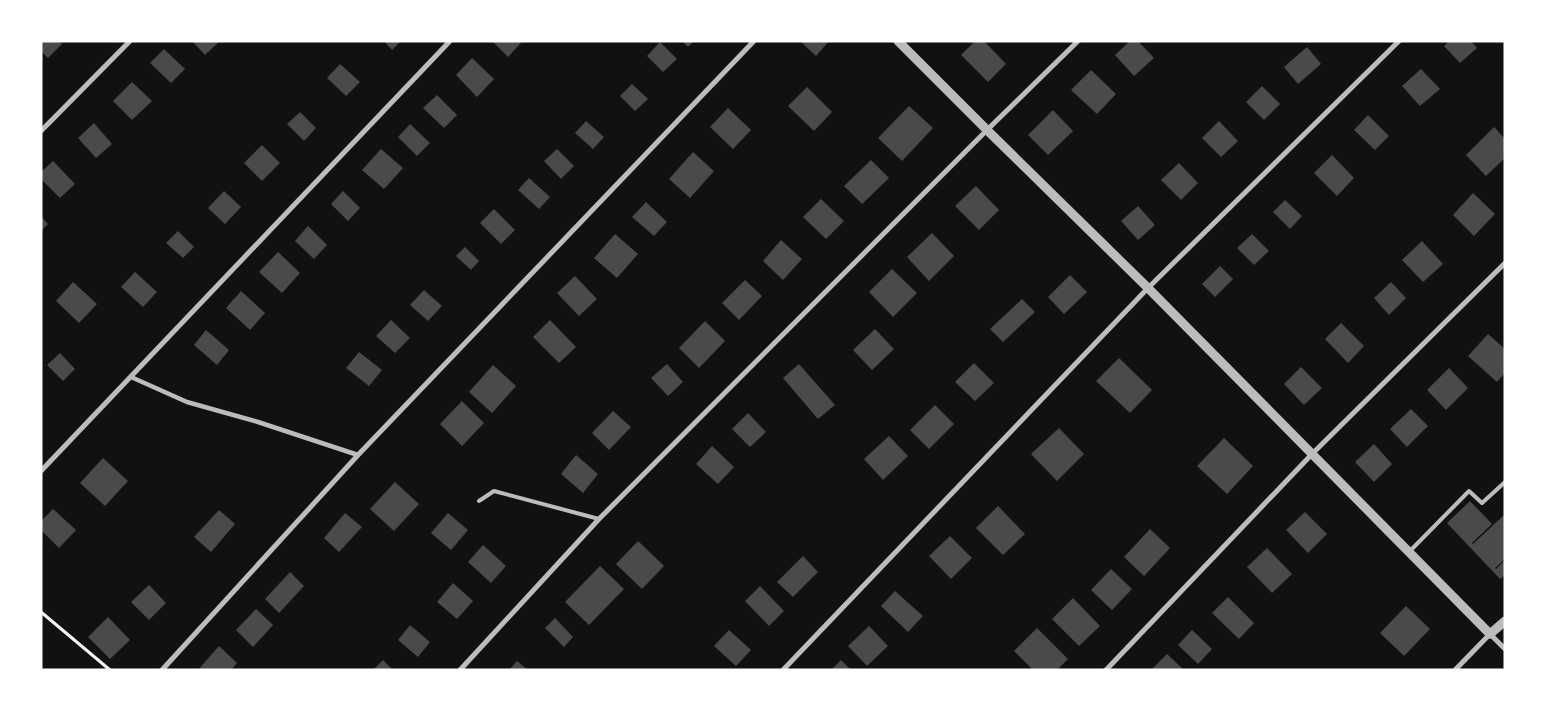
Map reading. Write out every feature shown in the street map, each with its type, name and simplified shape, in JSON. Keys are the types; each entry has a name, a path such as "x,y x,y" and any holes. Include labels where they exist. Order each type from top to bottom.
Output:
{"street":[{"path":"41,131 130,41"},
{"path":"41,471 450,41"},
{"path":"162,670 358,455 754,41"},
{"path":"898,41 1313,453 1505,649"},
{"path":"460,670 617,500 1078,41"},
{"path":"783,670 1148,288 1399,41"},
{"path":"1106,670 1313,453 1505,262"},
{"path":"131,377 187,402 258,422 358,455"},
{"path":"1455,670 1505,621"}],"lane":[{"path":"1409,552 1469,491 1482,504 1505,482"},
{"path":"479,501 494,491 599,519"}],"path":[{"path":"41,612 110,670"}],"building":[{"path":"41,41 59,41 62,44 48,58 41,51"},
{"path":"192,41 220,41 205,55"},
{"path":"384,41 401,41 392,50"},
{"path":"492,41 519,41 521,43 508,57"},
{"path":"682,41 694,41 688,47"},
{"path":"800,41 829,41 816,56"},
{"path":"975,41 984,41 1006,64 988,82 961,55"},
{"path":"1130,41 1138,41 1154,58 1134,76 1115,55"},
{"path":"1449,41 1471,41 1477,48 1460,63 1444,46"},
{"path":"660,42 677,59 663,72 647,56"},
{"path":"1307,47 1321,64 1298,84 1284,67"},
{"path":"164,49 185,69 171,83 150,63"},
{"path":"472,58 494,79 477,97 456,75"},
{"path":"340,64 360,82 346,96 327,78"},
{"path":"1421,69 1440,89 1420,106 1402,86"},
{"path":"1091,70 1116,94 1097,114 1071,90"},
{"path":"132,82 152,101 132,120 113,101"},
{"path":"632,84 648,99 635,111 620,96"},
{"path":"1262,86 1280,104 1264,120 1246,102"},
{"path":"807,87 832,112 814,131 788,106"},
{"path":"437,95 457,115 444,128 423,108"},
{"path":"909,106 933,128 902,161 878,138"},
{"path":"728,108 751,130 733,149 710,127"},
{"path":"1053,110 1073,131 1048,155 1028,135"},
{"path":"300,112 316,128 304,141 287,124"},
{"path":"1368,115 1389,136 1375,150 1354,130"},
{"path":"586,121 604,137 593,149 575,133"},
{"path":"1219,121 1238,141 1221,157 1202,138"},
{"path":"94,123 112,144 96,158 78,138"},
{"path":"410,124 430,143 417,156 398,137"},
{"path":"1494,127 1505,139 1505,158 1486,176 1466,155"},
{"path":"262,145 280,163 262,181 244,163"},
{"path":"381,149 403,168 384,189 362,170"},
{"path":"557,149 574,166 561,179 544,161"},
{"path":"693,152 714,171 690,198 669,179"},
{"path":"1332,155 1354,178 1337,196 1314,173"},
{"path":"871,160 889,178 862,204 844,186"},
{"path":"53,161 75,184 60,198 41,179 41,172"},
{"path":"1179,163 1198,183 1181,200 1161,180"},
{"path":"529,178 550,197 539,209 518,190"},
{"path":"976,186 999,210 979,230 955,206"},
{"path":"224,191 241,207 225,224 208,208"},
{"path":"343,191 360,208 348,221 331,204"},
{"path":"1473,193 1495,214 1474,236 1453,215"},
{"path":"821,199 844,221 826,239 803,217"},
{"path":"1285,200 1302,216 1290,229 1273,212"},
{"path":"646,202 667,222 654,236 632,217"},
{"path":"1138,206 1155,225 1138,240 1121,221"},
{"path":"494,209 515,230 501,244 480,223"},
{"path":"41,216 48,224 41,231"},
{"path":"308,226 327,245 314,259 295,241"},
{"path":"178,231 194,247 183,258 166,243"},
{"path":"932,233 954,256 929,281 907,257"},
{"path":"615,234 638,254 617,278 594,258"},
{"path":"1252,234 1269,251 1254,265 1237,248"},
{"path":"781,240 802,259 783,280 763,261"},
{"path":"1422,241 1443,264 1423,282 1402,260"},
{"path":"465,247 479,261 471,270 456,256"},
{"path":"278,252 300,273 282,293 259,272"},
{"path":"1220,266 1233,279 1215,297 1202,284"},
{"path":"892,269 917,293 893,317 869,292"},
{"path":"135,272 157,292 143,307 121,287"},
{"path":"1070,275 1087,292 1064,314 1048,297"},
{"path":"575,276 597,299 579,316 557,293"},
{"path":"745,280 762,296 739,320 722,303"},
{"path":"73,282 97,304 79,323 56,301"},
{"path":"1391,282 1406,298 1389,315 1374,298"},
{"path":"424,290 442,306 428,321 410,305"},
{"path":"241,291 265,313 250,330 226,308"},
{"path":"1022,299 1035,312 1003,342 990,329"},
{"path":"391,320 410,338 395,353 376,336"},
{"path":"550,320 576,347 559,363 533,337"},
{"path":"705,321 725,341 699,368 679,348"},
{"path":"1341,323 1364,346 1348,363 1325,339"},
{"path":"875,329 894,349 872,370 853,350"},
{"path":"206,330 229,350 217,365 194,345"},
{"path":"1488,334 1505,349 1505,373 1497,382 1468,356"},
{"path":"359,352 382,370 369,386 346,368"},
{"path":"60,353 75,369 63,381 47,365"},
{"path":"1119,358 1152,390 1130,413 1096,381"},
{"path":"974,363 994,383 975,401 955,382"},
{"path":"667,364 683,382 668,396 651,378"},
{"path":"799,364 835,405 818,419 783,378"},
{"path":"493,365 516,386 492,413 469,392"},
{"path":"1301,367 1322,388 1304,405 1284,384"},
{"path":"1449,368 1468,388 1446,410 1427,390"},
{"path":"462,401 484,423 462,446 440,424"},
{"path":"935,405 954,424 929,449 910,430"},
{"path":"1411,409 1428,426 1407,447 1390,429"},
{"path":"613,411 631,427 609,450 592,433"},
{"path":"748,413 766,432 750,447 732,429"},
{"path":"1059,428 1084,454 1057,481 1031,454"},
{"path":"889,436 908,456 883,480 864,459"},
{"path":"1224,438 1253,466 1227,494 1197,466"},
{"path":"1374,444 1392,464 1374,482 1355,462"},
{"path":"712,446 734,467 718,484 696,464"},
{"path":"576,455 598,474 583,493 561,474"},
{"path":"103,458 128,481 105,506 80,483"},
{"path":"395,482 419,504 394,531 370,509"},
{"path":"1470,501 1492,524 1473,544 1505,514 1505,559 1495,568 1505,560 1505,575 1500,579 1447,523"},
{"path":"998,506 1025,534 1003,555 976,528"},
{"path":"53,509 76,530 59,548 41,530 41,521"},
{"path":"219,510 235,524 211,552 194,537"},
{"path":"1305,512 1327,534 1308,553 1286,530"},
{"path":"345,513 362,527 339,552 324,538"},
{"path":"448,513 468,530 451,550 431,533"},
{"path":"1150,529 1170,548 1144,576 1124,557"},
{"path":"950,536 972,558 951,579 929,556"},
{"path":"638,541 664,566 642,589 616,564"},
{"path":"483,545 506,566 491,583 468,562"},
{"path":"1267,548 1292,574 1272,593 1247,567"},
{"path":"803,556 818,572 793,597 777,582"},
{"path":"600,566 624,589 589,625 565,602"},
{"path":"1111,569 1132,589 1112,610 1091,590"},
{"path":"290,572 304,586 279,613 265,599"},
{"path":"453,583 473,601 457,619 437,602"},
{"path":"149,585 166,603 149,620 131,602"},
{"path":"760,586 784,611 769,626 745,601"},
{"path":"895,591 923,616 908,632 881,606"},
{"path":"1228,597 1254,623 1239,639 1212,613"},
{"path":"1073,598 1100,626 1079,646 1052,619"},
{"path":"1406,606 1430,629 1404,656 1380,633"},
{"path":"256,609 273,625 253,647 236,630"},
{"path":"108,617 130,640 110,659 88,637"},
{"path":"555,618 573,637 564,647 545,628"},
{"path":"410,625 430,642 418,657 398,640"},
{"path":"869,626 888,646 867,666 848,646"},
{"path":"1037,628 1068,659 1057,670 1033,670 1014,651"},
{"path":"729,630 751,650 736,666 714,646"},
{"path":"1192,630 1212,649 1198,664 1178,645"},
{"path":"219,646 237,663 231,670 200,670 199,669"},
{"path":"1167,654 1184,670 1151,670"},
{"path":"383,660 393,670 373,670"},
{"path":"841,660 851,670 831,670"},
{"path":"517,661 528,670 509,670"}]}
